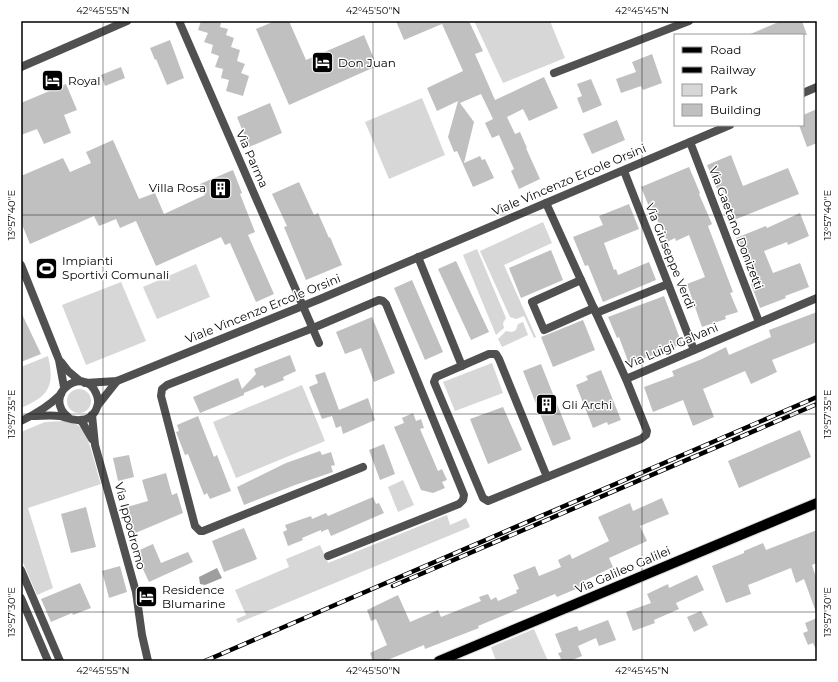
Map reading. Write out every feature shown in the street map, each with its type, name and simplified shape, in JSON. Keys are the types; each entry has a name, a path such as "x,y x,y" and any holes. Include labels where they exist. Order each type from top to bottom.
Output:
{"main road":[{"name":"Via Galileo Galilei","path":"439,661 817,503"}],"street":[{"path":"21,67 126,21"},
{"name":"Via Parma","path":"179,21 313,328 318,343"},
{"path":"554,73 689,21"},
{"path":"804,94 817,87"},
{"name":"Viale Vincenzo Ercole Orsini","path":"117,381 418,258 728,126"},
{"name":"Via Gaetano Donizetti","path":"690,142 759,322"},
{"name":"Via Giuseppe Verdi","path":"624,170 694,350"},
{"name":"Via Luigi Galvani","path":"546,203 626,379 817,298"},
{"path":"418,258 462,366"},
{"path":"21,265 59,360 63,391 59,403 64,414 69,418"},
{"path":"581,280 532,302 544,330 668,284"},
{"path":"328,556 459,504 463,500 464,495 386,304 379,300 313,328 167,385 162,389 161,396 196,526 200,530 203,531 363,467"},
{"path":"546,477 496,354 489,354 436,377 434,382 483,498 488,500 493,499 641,439 646,435 646,426 626,379"},
{"path":"59,360 68,371 94,389 98,399 98,405"},
{"path":"21,421 32,416 50,404 74,382 117,381"},
{"path":"32,416 58,416 81,420 92,415 117,381"},
{"name":"Via Ippodromo","path":"92,415 95,445 136,592 142,635 148,661"},
{"name":"Via Ippodromo","path":"81,420 95,445"},
{"path":"21,570 60,661"},
{"path":"22,601 48,661"}],"green space":[{"path":"474,21 550,21 565,58 503,83"},
{"path":"422,98 445,155 389,179 365,122"},
{"path":"543,222 552,243 504,265 536,337 534,338 524,316 516,319 510,317 480,251"},
{"path":"477,249 506,318 503,323 504,328 496,335 463,255"},
{"path":"196,264 210,297 157,319 143,287"},
{"path":"121,282 146,341 86,365 62,305"},
{"path":"523,322 528,335 502,347 498,339 506,331 512,332 516,330 518,324"},
{"path":"48,356 51,375 48,389 38,399 21,408 21,367"},
{"path":"492,363 503,393 455,411 443,382"},
{"path":"302,385 325,441 236,478 213,422"},
{"path":"79,389 87,393 91,401 87,409 79,413 71,409 67,401 71,393"},
{"path":"65,421 77,425 84,432 90,446 101,484 28,508 53,588 37,595 21,558 21,432 45,422"},
{"path":"403,480 414,505 398,512 388,487"},
{"path":"447,515 450,525 466,518 470,527 238,623 236,619 246,615 235,590 289,567 286,559 320,545 328,563"},
{"path":"534,629 548,661 496,661 491,647"}],"shaded area":[{"path":"217,568 222,578 205,585 200,584 199,577"}],"building":[{"path":"201,21 215,21 221,23 220,27 228,29 226,35 234,38 231,47 240,50 237,61 245,64 241,73 249,76 243,96 226,91 229,80 221,78 223,69 215,67 219,56 211,53 213,45 204,42 208,33 198,30"},
{"name":"Don Juan","path":"275,21 289,21 306,60 364,35 377,66 289,105 256,29"},
{"path":"396,21 469,21 483,51 475,54 495,100 544,77 558,108 529,121 523,109 507,117 515,134 520,132 540,179 519,189 511,171 514,169 499,135 492,138 485,123 493,119 481,94 460,103 474,122 464,163 480,156 482,160 485,159 494,178 473,187 457,151 454,152 448,137 458,101 437,111 427,88 463,71 442,24 404,40"},
{"path":"781,21 802,21 807,35 804,34 750,34"},
{"path":"170,40 184,78 167,85 150,48"},
{"path":"652,54 662,83 643,90 641,86 621,93 616,79 636,72 632,62"},
{"path":"121,67 125,78 105,86 101,75"},
{"path":"591,79 602,105 583,113 577,98 582,96 577,84"},
{"path":"66,84 77,110 64,115 71,133 44,144 37,129 21,135 21,103"},
{"path":"270,103 282,133 249,147 237,117"},
{"path":"817,109 817,143 807,147 799,126 804,126 804,115"},
{"path":"617,120 625,140 592,154 583,134"},
{"path":"113,140 139,199 155,193 164,214 205,195 200,184 233,170 242,193 240,194 255,232 248,235 274,294 256,302 230,243 225,245 221,237 156,266 136,221 120,228 116,219 99,226 94,216 30,244 21,222 21,176 63,158 70,172 91,163 86,152"},
{"path":"731,155 743,186 788,168 799,194 734,220 722,189 718,191 707,165"},
{"path":"689,167 712,224 708,226 733,292 730,293 738,312 725,316 726,319 702,327 687,284 705,277 689,235 676,241 675,238 667,242 654,213 652,214 641,187"},
{"path":"299,182 314,215 318,213 342,265 306,280 284,227 287,226 272,194"},
{"path":"629,204 639,229 604,243 614,270 616,269 618,275 649,262 656,280 603,302 588,265 585,266 573,237 603,225 599,216"},
{"path":"800,213 809,236 788,245 787,242 764,251 773,273 800,263 809,287 760,308 751,284 754,283 736,238 766,226 767,228"},
{"path":"551,250 563,280 521,298 509,268"},
{"path":"456,261 489,332 471,340 438,269"},
{"path":"412,280 443,352 425,360 394,288"},
{"path":"664,296 682,344 629,364 619,337 617,338 608,317"},
{"path":"21,312 41,354 21,362"},
{"path":"817,312 817,342 772,360 777,372 751,384 745,371 703,389 714,417 693,426 683,400 653,412 644,387 674,376 672,371 702,359 726,347 729,355 771,337 769,330"},
{"path":"372,317 395,373 374,382 361,348 345,354 336,332"},
{"path":"583,320 595,350 553,367 541,337"},
{"path":"290,355 296,371 283,377 284,380 264,388 263,385 244,393 244,395 200,413 193,397 238,378 242,389 256,374 254,369"},
{"name":"Gli Archi","path":"541,364 571,439 553,446 523,371"},
{"path":"601,370 621,420 608,425 607,422 593,428 576,385 588,380 586,376"},
{"path":"325,372 339,410 368,398 375,420 343,434 341,426 336,428 332,416 322,419 309,387 318,383 315,375"},
{"path":"503,407 522,450 488,464 470,419"},
{"path":"413,413 416,421 421,419 424,428 420,429 438,471 442,469 447,480 442,482 445,488 433,493 421,490 394,427 404,423 402,418"},
{"path":"198,416 214,457 217,455 231,491 210,499 207,493 204,495 188,454 185,455 176,432 179,431 177,425"},
{"path":"800,430 811,457 739,488 728,461"},
{"path":"384,444 395,474 380,480 369,450"},
{"path":"320,451 322,455 331,452 335,465 331,466 333,472 244,505 237,487 286,463"},
{"path":"129,455 134,477 118,481 113,458"},
{"path":"166,473 172,495 177,493 183,513 133,534 127,507 148,501 142,480"},
{"path":"373,497 376,504 379,503 384,513 331,536 328,529 321,532 321,530 288,546 283,532 287,530 285,525 311,516 312,519 326,513 328,516"},
{"path":"662,498 669,514 640,526 647,541 609,558 613,567 582,582 583,586 557,597 555,594 478,626 479,628 425,649 424,645 385,661 373,661 370,653 387,645 376,619 371,621 367,610 398,595 410,622 438,610 441,617 481,601 479,597 488,594 491,600 496,597 498,601 517,593 516,590 519,589 513,575 535,566 539,576 561,567 558,560 570,554 572,559 609,541 598,517 630,503 633,511"},
{"path":"86,507 96,547 71,553 61,514"},
{"path":"244,528 257,559 224,572 212,541"},
{"path":"817,530 817,563 812,565 817,580 817,612 804,579 796,583 791,568 748,585 751,594 726,603 712,566 744,553 744,551 763,543 766,550"},
{"path":"153,544 161,563 188,552 193,562 149,582 135,552"},
{"path":"120,566 127,592 109,598 102,571"},
{"path":"697,575 704,590 676,603 679,609 654,620 655,623 633,631 626,612 651,603 647,594 668,584 669,588"},
{"path":"80,583 91,608 73,615 72,613 51,622 41,599"},
{"path":"701,611 708,625 694,632 687,617"},
{"path":"817,618 817,651 813,643 808,645 803,633 808,631 805,623"},
{"path":"608,620 616,640 599,646 596,638 578,646 582,656 570,661 562,661 558,653 562,652 555,634 577,626 579,631"}],"railway":[{"path":"205,661 817,397"},
{"path":"393,586 817,404"}],"place":[{"name":"Don Juan","path":"323,63"},
{"name":"Royal","path":"52,81"},
{"name":"Villa Rosa","path":"221,188"},
{"name":"Impianti Sportivi Comunali","path":"47,268"},
{"name":"Gli Archi","path":"547,405"},
{"name":"Residence Blumarine","path":"147,597"}]}
